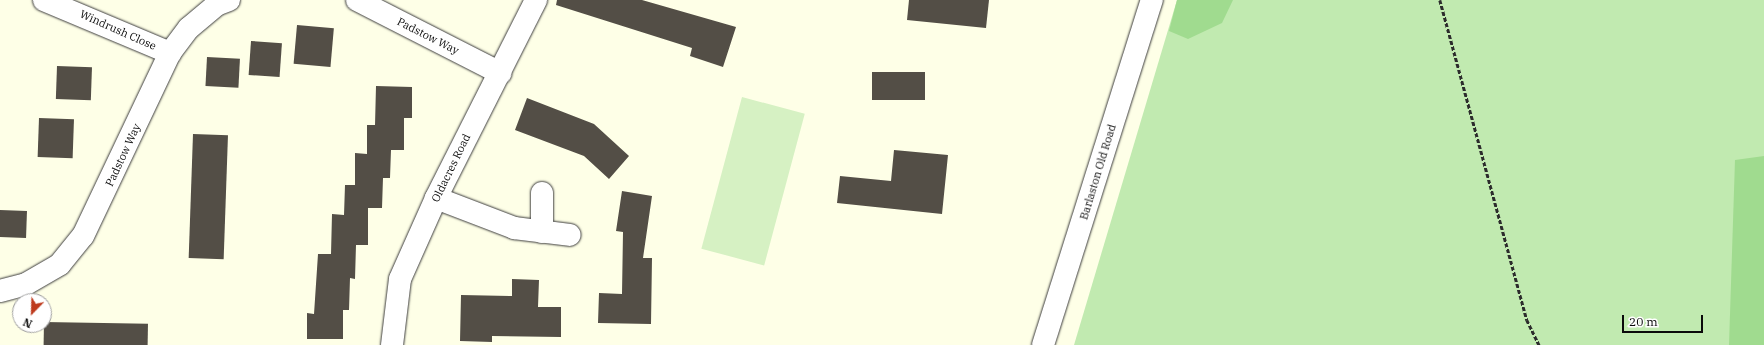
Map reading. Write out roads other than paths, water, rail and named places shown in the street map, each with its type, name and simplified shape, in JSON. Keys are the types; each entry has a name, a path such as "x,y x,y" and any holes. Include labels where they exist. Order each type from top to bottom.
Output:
{"street":[{"name":"Windrush Close","path":"44,0 170,53"},
{"name":"Padstow Way","path":"0,291 26,284 60,264 83,236 170,53 189,28 216,5 229,0"},
{"name":"Padstow Way","path":"357,0 500,73"},
{"name":"Oldacres Road","path":"392,345 400,279 436,198 536,0"},
{"name":"Barlaston Old Road","path":"1044,345 1152,0"},
{"path":"542,193 542,232"},
{"path":"436,198 514,228 570,235"}]}
